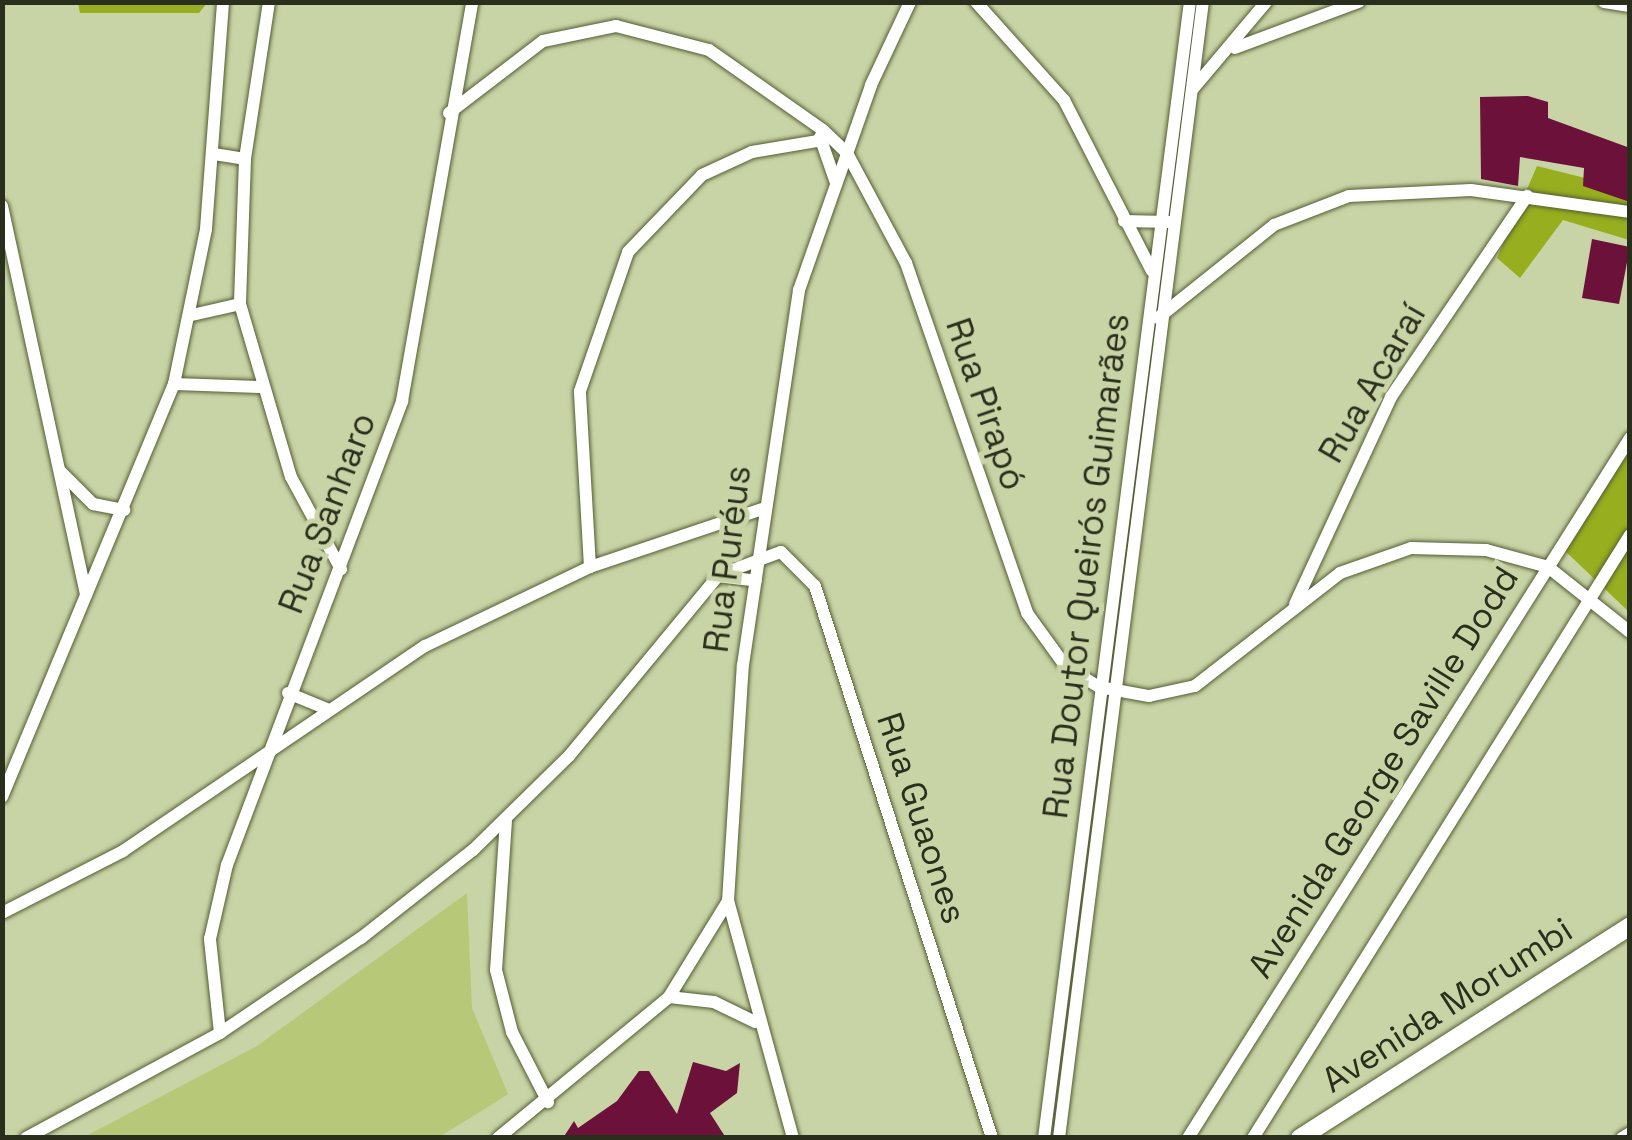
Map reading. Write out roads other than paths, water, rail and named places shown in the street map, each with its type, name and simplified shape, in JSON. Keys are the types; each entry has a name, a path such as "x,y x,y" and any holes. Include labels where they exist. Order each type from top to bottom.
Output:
{"main road":[{"name":"Avenida Morumbi","path":"1300,1138 1630,926"}],"street":[{"path":"2,797 174,384 192,316 214,154 223,2"},
{"name":"Rua Sanharo","path":"220,1032 210,939 261,759 341,569 414,356 449,113 472,2"},
{"name":"Rua Puréus","path":"793,1138 755,1022 728,901 762,509 799,290 847,154 910,2"},
{"path":"976,2 1064,100 1124,221 1152,271 1165,282"},
{"name":"Rua Doutor Queirós Guimarães","path":"1059,1138 1152,271 1166,222 1186,90 1190,2"},
{"name":"Rua Doutor Queirós Guimarães","path":"1186,90 1195,68 1203,2"},
{"path":"1186,90 1230,53 1266,2"},
{"path":"1195,68 1359,2"},
{"path":"1604,2 1630,6"},
{"path":"269,3 245,158 240,304 260,386 305,513 341,569"},
{"name":"Rua Pirapó","path":"449,113 544,41 616,26 710,50 847,154 906,263 1027,613 1066,667 1106,688"},
{"path":"590,567 580,391 628,252 702,176 752,152 820,136 836,183"},
{"path":"214,154 245,158"},
{"path":"1148,322 1162,316 1235,254 1310,207 1420,188 1527,196 1630,212"},
{"name":"Rua Acaraí","path":"1292,612 1392,397 1527,196"},
{"path":"2,206 86,596"},
{"path":"1124,221 1166,222"},
{"name":"Rua Doutor Queirós Guimarães","path":"1044,1138 1162,316 1166,222"},
{"path":"192,316 240,304"},
{"path":"174,384 260,386"},
{"name":"Avenida George Saville Dodd","path":"1188,1138 1630,438"},
{"path":"58,469 92,504 124,510"},
{"path":"2,913 123,851 425,646 590,567 762,509"},
{"path":"1253,1138 1630,535"},
{"path":"1106,688 1149,696 1195,686 1340,573 1411,548 1486,550 1548,568 1590,595 1630,632"},
{"path":"26,1138 220,1032 362,938 506,820 718,576 759,554"},
{"name":"Rua Guaones","path":"759,554 790,554 814,586 992,1138"},
{"path":"718,576 756,582"},
{"path":"288,694 330,709"},
{"path":"506,820 496,970 512,1032 548,1102"},
{"path":"498,1138 548,1102 669,997 728,901"},
{"path":"669,997 714,1002 755,1022"},
{"path":"1622,1138 1630,1133"}]}
